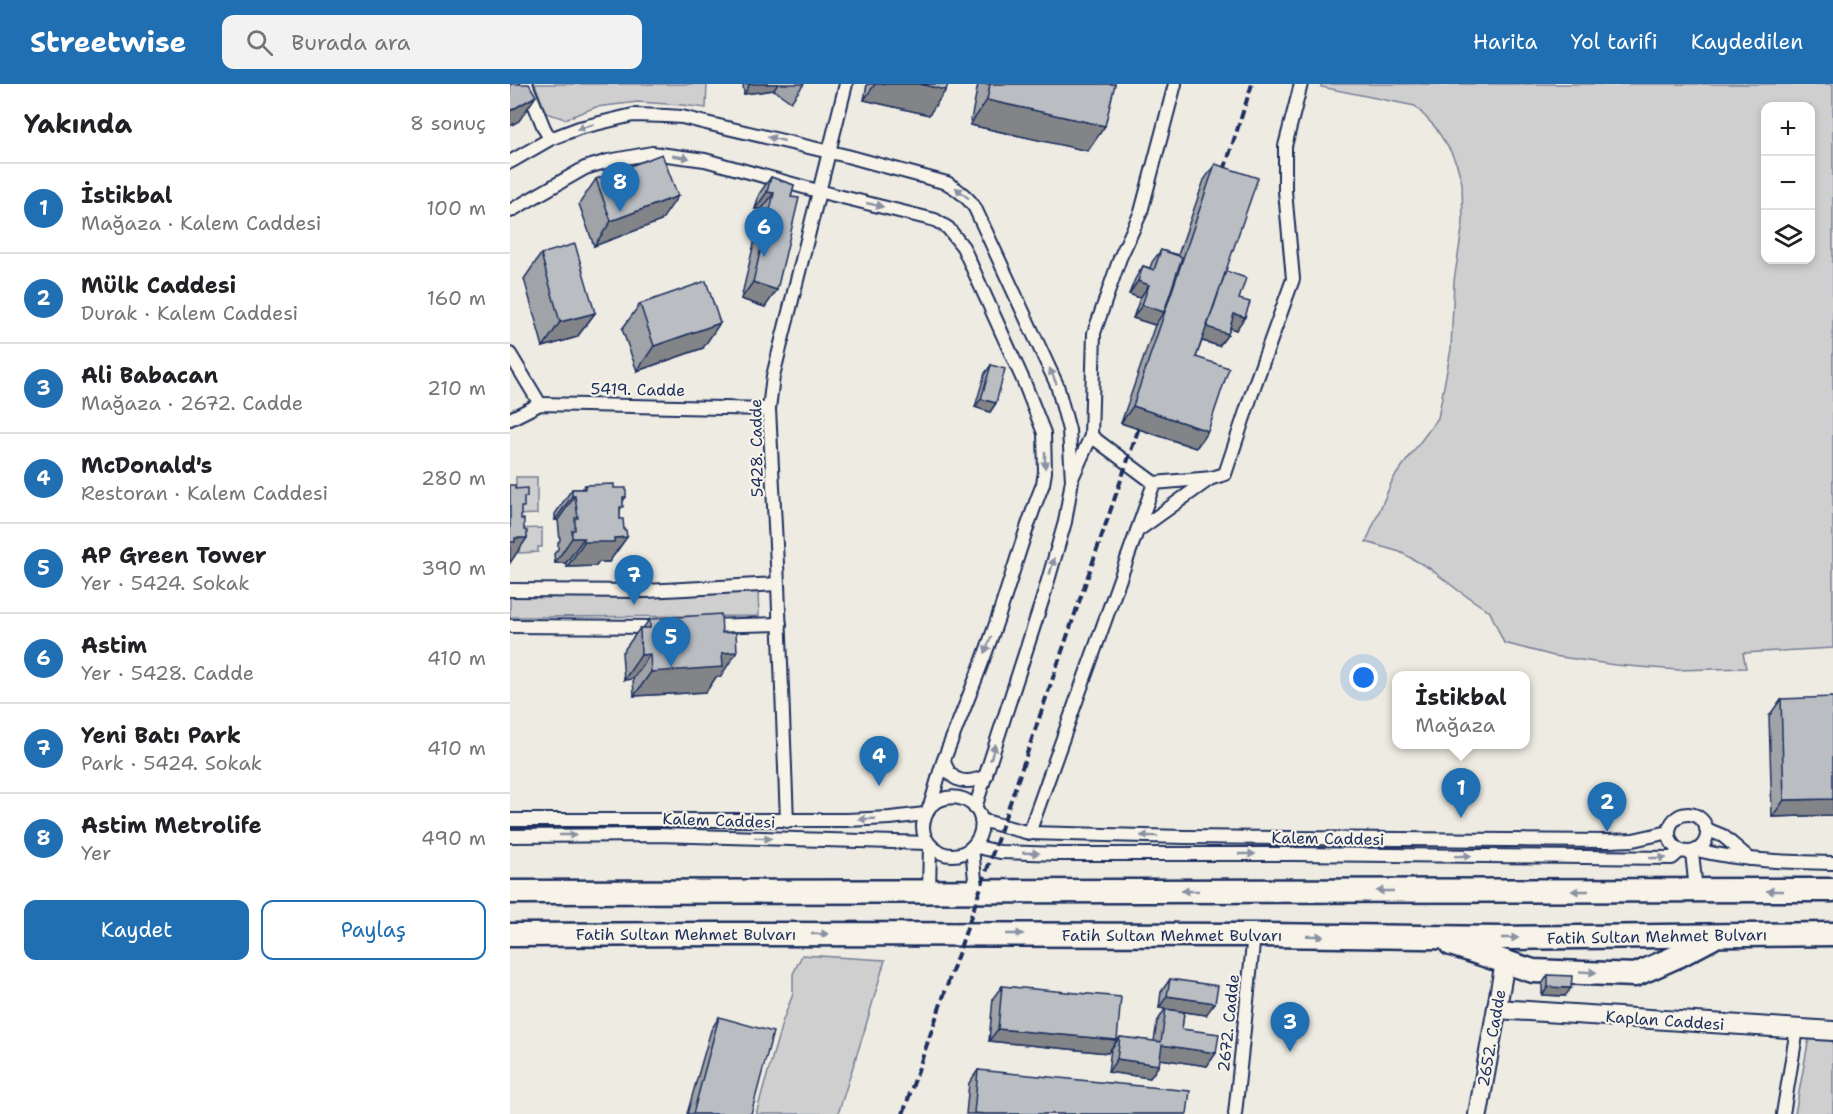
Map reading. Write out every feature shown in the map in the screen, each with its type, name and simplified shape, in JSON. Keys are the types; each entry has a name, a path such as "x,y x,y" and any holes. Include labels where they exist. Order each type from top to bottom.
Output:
{"highway":[{"path":"510,892 1833,890"},
{"name":"Fatih Sultan Mehmet Bulvarı","path":"510,935 1430,937 1833,934"},
{"path":"1430,937 1533,971 1635,975 1715,936"}],"street":[{"path":"526,84 550,139"},
{"name":"5428. Cadde","path":"787,820 769,409 773,376 846,84"},
{"path":"975,808 1042,602 1063,530 1072,480 1091,436 1094,333 1120,258 1141,212 1176,84"},
{"path":"1091,436 1154,483 1212,478 1225,474 1293,279 1285,191 1286,146 1301,84"},
{"path":"510,162 550,139 579,128 633,115 666,116 682,117 828,152 947,183 958,189 970,200 979,216 1057,385 1069,430 1072,480"},
{"path":"510,210 585,168 608,161 652,153 705,160 935,220 948,228 963,247 1044,432 1045,472 992,636 927,810 923,832 929,844 937,851 953,855 961,854 973,847 979,837 981,820 969,802 953,796 936,801 927,810"},
{"path":"510,354 540,404"},
{"name":"5419. Cadde","path":"510,419 540,404 769,409"},
{"path":"1137,531 1212,478"},
{"path":"1029,833 1154,483"},
{"path":"510,590 646,591 778,584"},
{"path":"699,626 780,624"},
{"path":"510,626 675,626"},
{"path":"944,761 946,770 965,782 974,782 986,776"},
{"name":"Kalem Caddesi","path":"510,820 890,818 927,810"},
{"path":"1690,851 1705,841 1706,829 1698,817 1687,814 1672,822 1669,832 1671,843 1690,851 1770,862 1833,863"},
{"name":"Kalem Caddesi","path":"981,820 1029,833 1184,837 1608,841 1633,840 1669,832"},
{"path":"1706,829 1723,836 1750,859"},
{"name":"Kalem Caddesi","path":"510,836 658,835 929,844"},
{"path":"929,844 929,891"},
{"path":"973,847 976,891"},
{"name":"Kalem Caddesi","path":"973,847 1000,852 1059,854 1661,858 1672,858 1690,851"},
{"path":"1690,851 1696,891"},
{"name":"2672. Cadde","path":"1235,1114 1254,935"},
{"name":"2652. Cadde","path":"1478,1114 1505,962"},
{"name":"Kaplan Caddesi","path":"1497,1009 1833,1031"},
{"path":"1783,1114 1797,1029"}],"shaded area":[{"path":"535,84 707,84 706,108 638,102 596,107 565,119 546,113"},
{"path":"1321,84 1833,84 1833,648 1743,653 1746,668 1678,670 1615,665 1554,656 1504,643 1490,612 1429,568 1400,552 1366,542 1393,479 1438,418 1451,349 1454,281 1463,223 1462,183 1450,150 1435,127 1415,106 1321,87"},
{"path":"516,477 537,477 537,514 516,515"},
{"path":"542,528 542,547 538,547 538,552 519,553 513,529"},
{"path":"758,592 759,616 510,617 510,595"},
{"path":"802,955 885,960 838,1114 756,1114 783,1020 793,994 793,974"},
{"path":"1833,1037 1833,1114 1795,1114 1810,1038"}],"building":[{"path":"510,84 529,84 536,96 510,111"},
{"path":"920,84 948,84 946,90"},
{"path":"990,84 1115,84 1105,126 987,100"},
{"path":"662,154 678,196 611,221 596,179"},
{"path":"1215,164 1258,178 1196,357 1229,368 1208,431 1133,406"},
{"path":"771,177 794,185 791,197 799,198 777,290 753,282 774,193 767,192"},
{"path":"575,244 595,313 560,322 541,254"},
{"path":"1161,250 1182,257 1164,312 1142,305 1149,285 1138,281 1143,266 1154,270"},
{"path":"1226,271 1246,278 1239,299 1250,302 1245,317 1234,314 1228,334 1207,327"},
{"path":"706,281 720,323 654,346 640,304"},
{"path":"991,365 1005,369 996,403 981,399"},
{"path":"614,484 614,488 626,488 623,507 620,507 620,519 623,519 627,537 614,538 614,542 584,542 584,538 572,538 575,518 578,518 572,489 585,489 585,485"},
{"path":"510,485 515,485 515,489 527,488 524,507 521,507 521,519 524,519 527,538 515,538 515,542 510,542"},
{"path":"721,614 722,633 736,632 737,652 722,653 723,667 651,672 650,654 641,655 640,628 650,628 650,619"},
{"path":"1833,697 1833,799 1784,800 1781,699"},
{"path":"1548,975 1572,976 1571,988 1548,987"},
{"path":"1170,979 1218,986 1215,1003 1167,996"},
{"path":"1002,986 1121,997 1117,1040 998,1029"},
{"path":"1166,1009 1184,1012 1182,1029 1219,1034 1216,1053 1162,1045 1159,1065 1117,1059 1120,1037 1161,1042"},
{"path":"719,1017 773,1032 751,1114 693,1114"},
{"path":"978,1070 1190,1091 1187,1114 974,1113"}],"railway":[{"path":"1220,183 1252,84"},
{"path":"903,1114 1144,413"}],"place":[{"name":"Astim Metrolife","path":"620,212"},
{"name":"Astim","path":"764,257"},
{"name":"Yeni Batı Park","path":"634,605"},
{"name":"AP Green Tower","path":"671,667"},
{"name":"McDonald's","path":"879,786"},
{"name":"İstikbal","path":"1461,818"},
{"name":"Mülk Caddesi","path":"1607,832"},
{"name":"Ali Babacan","path":"1290,1052"}]}
